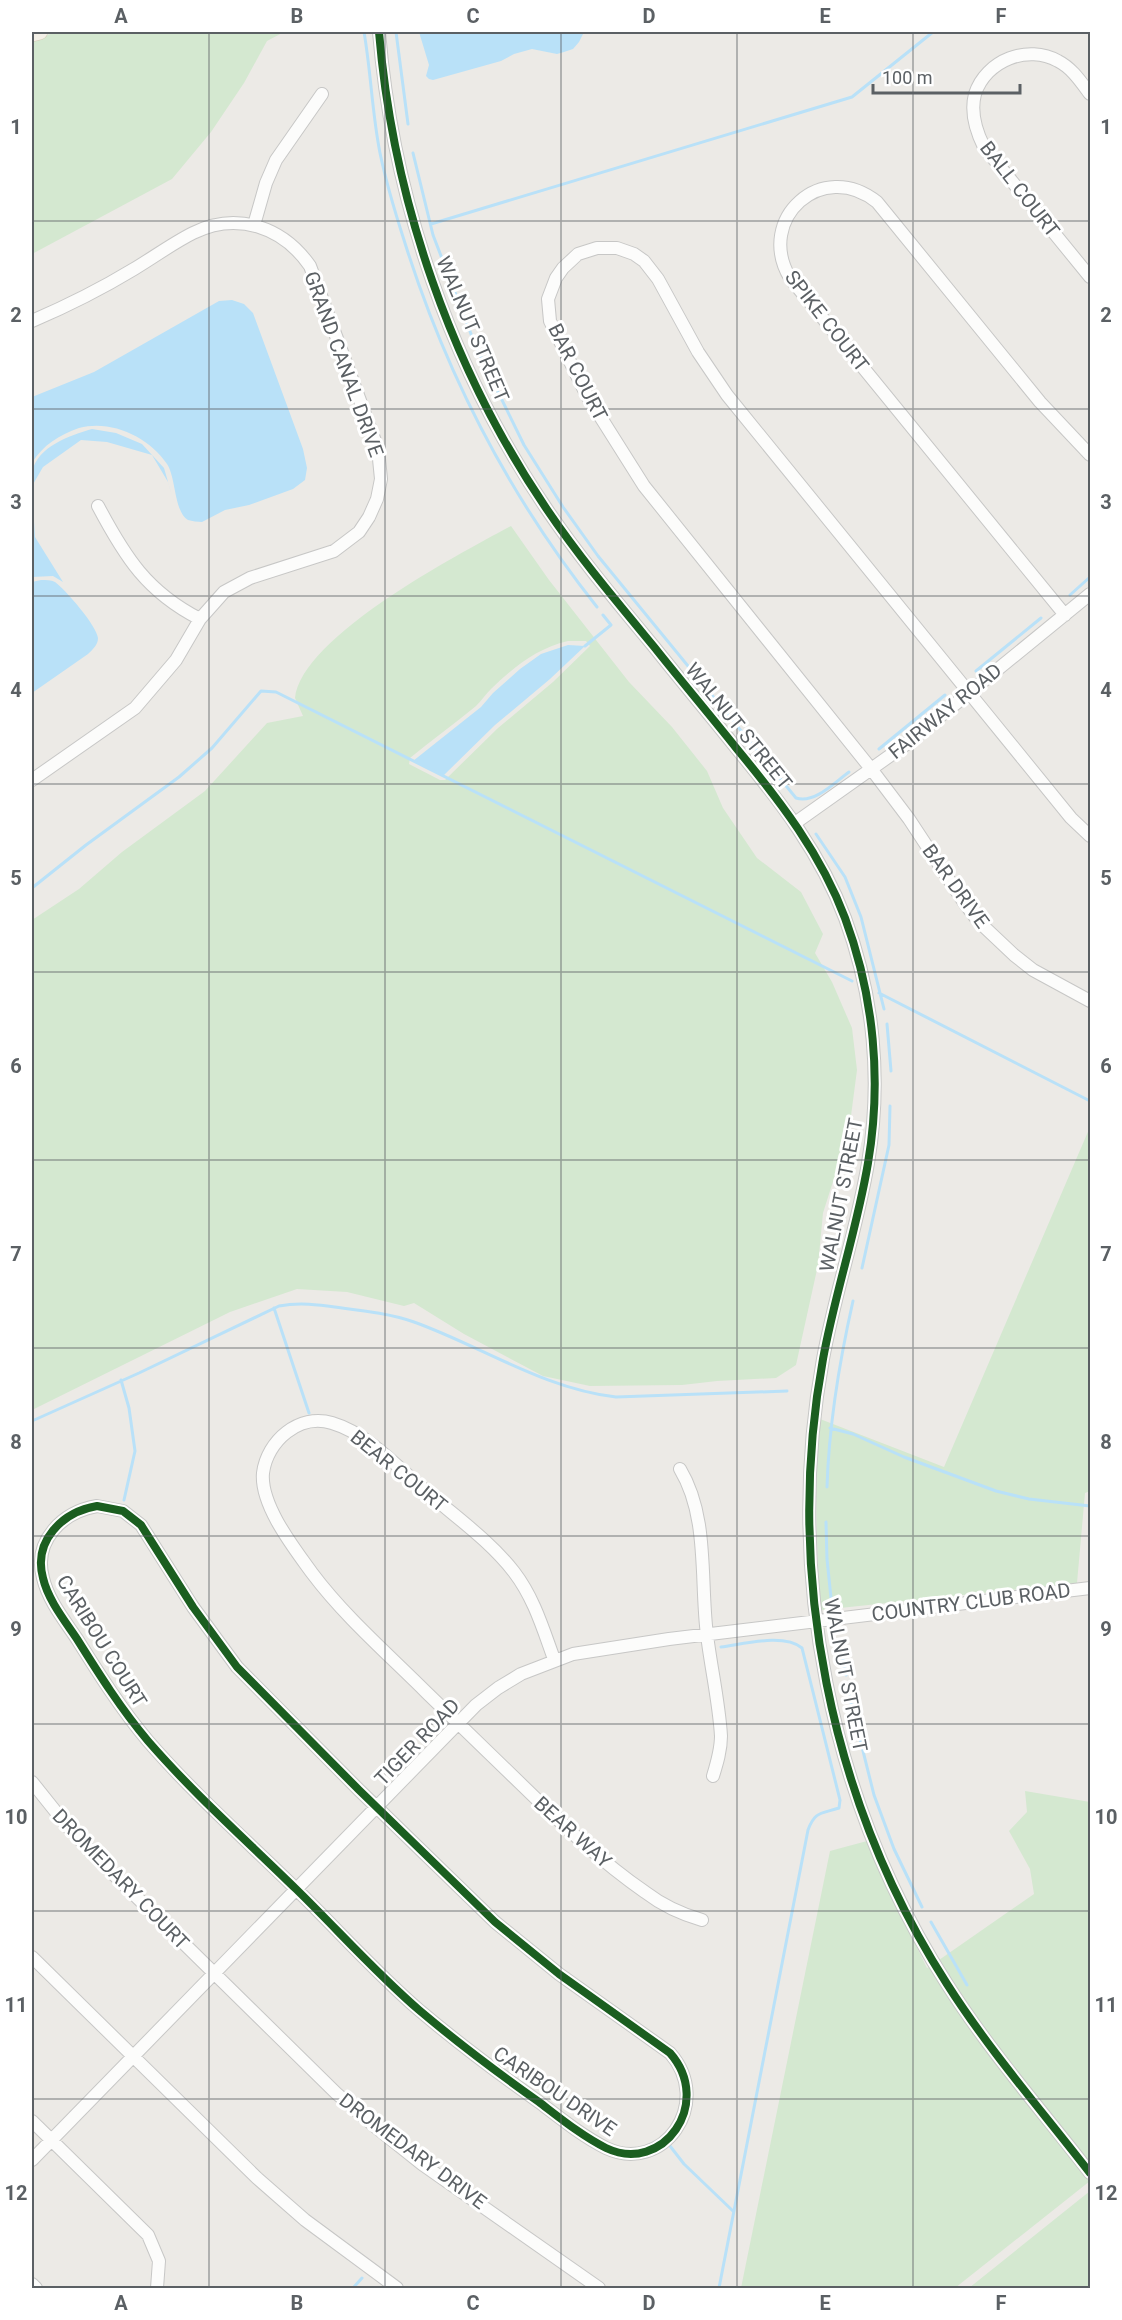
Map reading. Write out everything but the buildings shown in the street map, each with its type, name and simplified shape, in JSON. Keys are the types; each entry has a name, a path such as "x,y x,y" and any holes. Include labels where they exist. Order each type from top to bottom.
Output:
{"main road":[{"path":"32,34 40,32"}],"street":[{"name":"WALNUT STREET","path":"379,32 393,135 413,217 441,305 489,412 531,484 578,553 795,823 828,877 856,950 870,1015 875,1081 874,1119 868,1166 828,1336 815,1410 810,1486 810,1534 816,1621 831,1707 855,1790 886,1872 925,1949 973,2022 1090,2173"},
{"name":"BALL COURT","path":"1090,93 1073,72 1058,61 1040,55 1023,55 1000,63 988,73 975,94 973,112 978,136 984,147 1090,277"},
{"path":"254,225 266,183 276,160 322,94"},
{"name":"SPIKE COURT","path":"1065,615 790,278 781,258 782,228 802,198 815,191 836,186 860,191 877,202 1040,402 1090,455"},
{"name":"GRAND CANAL DRIVE","path":"32,321 108,284 195,232 228,223 254,225 274,232 294,246 313,271 375,437 380,459 381,479 377,499 359,532 326,555 242,581 216,599 200,620 176,660 135,708 32,780"},
{"name":"BAR COURT","path":"872,770 664,513 616,444 586,394 555,334 548,310 548,299 556,278 573,258 591,249 618,248 634,254 652,269 698,352 726,395 970,692"},
{"path":"98,506 130,562 148,582 178,608 200,620"},
{"name":"FAIRWAY ROAD","path":"795,823 872,770 1090,594"},
{"path":"970,692 1071,818 1090,836"},
{"name":"BAR DRIVE","path":"872,770 909,819 978,921 1007,950 1034,970 1090,1001"},
{"name":"BEAR COURT","path":"458,1724 336,1601 293,1545 269,1505 264,1489 265,1465 275,1443 291,1429 319,1421 333,1423 366,1440 492,1547 516,1574 530,1596 554,1659"},
{"path":"680,1469 688,1483 697,1509 707,1634 721,1736 713,1776"},
{"name":"CARIBOU COURT","path":"296,1889 235,1832 171,1766 124,1711 100,1677 44,1582 41,1568 42,1553 47,1539 56,1527 72,1514 97,1506 117,1509 133,1517 148,1535 193,1607 237,1667 377,1807"},
{"name":"COUNTRY CLUB ROAD","path":"816,1621 1090,1588"},
{"name":"TIGER ROAD","path":"32,2160 458,1724 498,1688 521,1674 573,1653 816,1621"},
{"name":"BEAR WAY","path":"458,1724 573,1835 611,1868 652,1897 680,1913 702,1920"},
{"name":"DROMEDARY COURT","path":"32,1782 68,1827 101,1862 214,1974"},
{"name":"CARIBOU DRIVE","path":"296,1889 417,2008 469,2052 568,2124 606,2147 624,2152 653,2148 669,2137 681,2122 687,2099 685,2078 674,2058 664,2048 526,1948 495,1922 377,1807"},
{"path":"32,1957 276,2195 345,2252 397,2289"},
{"name":"DROMEDARY DRIVE","path":"214,1974 336,2093 372,2124 422,2164 599,2289"},
{"path":"32,2121 148,2235 159,2261 157,2289"},
{"path":"32,2284 36,2289"}],"green space":[{"path":"58,32 284,32 267,41 244,83 211,132 172,179 32,254 32,39"},
{"path":"511,526 549,580 629,682 672,727 707,771 723,808 757,858 801,892 823,934 815,953 832,982 852,1028 857,1070 849,1131 823,1213 818,1265 796,1365 776,1378 682,1385 590,1386 543,1376 464,1334 414,1303 404,1306 347,1292 297,1289 230,1312 32,1410 32,920 79,889 122,852 205,791 267,723 303,716 295,698 304,674 324,649 353,624 422,576","holes":["568,641 586,641 590,646 553,682 498,728 445,780 440,780 409,764 410,758 476,706 489,691 526,659 557,644"]},
{"path":"1090,1127 1090,1491 1085,1493 1077,1583 821,1610 816,1514 820,1419 944,1467"},
{"path":"1025,1791 1090,1802 1090,2164 977,2019 939,1960 1034,1894 1030,1869 1009,1831 1027,1812"},
{"path":"867,1841 927,1968 929,1967 968,2026 1090,2181 955,2288 741,2288 830,1851"},
{"path":"1090,2191 1090,2288 969,2288"}],"water":[{"path":"419,32 584,32 573,49 564,52 557,54 532,49 514,54 501,61 433,80 426,76 429,65"},
{"path":"232,300 244,304 253,313 303,449 307,468 305,480 293,489 249,505 225,510 200,522 188,520 183,516 170,470 159,454 140,438 128,432 104,426 79,428 52,441 32,463 32,397 94,372 219,301"},
{"path":"92,429 116,433 142,444 164,468 175,506 168,482 152,455 107,442 81,440 43,467 32,486 31,474 41,455 56,443"},
{"path":"32,491 35,537 63,582 53,576 32,577"},
{"path":"41,580 55,582 66,592 87,617 98,638 96,645 88,654 32,693 32,582"},
{"path":"568,645 585,646 495,725 443,776 413,761 481,707 520,669 541,654"}],"waterway":[{"path":"364,32 377,138 385,175 404,240 440,339 460,386 508,478 565,565 597,607"},
{"path":"396,32 408,124"},
{"path":"431,224 852,97 933,32"},
{"path":"413,153 433,235 476,347 524,445 563,507 598,556 796,798 803,799 817,795 849,772"},
{"path":"1070,595 1090,577"},
{"path":"585,646 611,625 603,615"},
{"path":"976,671 1041,618"},
{"path":"32,888 179,777 212,748 261,691 276,692 852,981"},
{"path":"879,749 945,695"},
{"path":"816,834 845,877 861,917 884,1009"},
{"path":"879,993 1090,1101"},
{"path":"887,1024 891,1071"},
{"path":"862,1268 889,1145 890,1106"},
{"path":"827,1487 836,1393 853,1301"},
{"path":"32,1421 279,1306 295,1304 360,1310 405,1319 538,1376 563,1385 616,1397 787,1391"},
{"path":"274,1308 309,1413"},
{"path":"121,1380 129,1408 135,1451 124,1500"},
{"path":"830,1428 853,1434 904,1457 996,1491 1029,1499 1090,1506"},
{"path":"826,1522 831,1598"},
{"path":"719,2288 808,1830 816,1816 839,1808 840,1800 802,1648 785,1641 775,1640 721,1647"},
{"path":"840,1642 846,1675"},
{"path":"848,1691 874,1795 894,1849 922,1907"},
{"path":"931,1922 967,1985"},
{"path":"670,2146 684,2164 733,2211"},
{"path":"353,2288 362,2278"}],"cycle path":[{"path":"379,32 386,95 413,220 432,280 455,340 482,398 512,454 572,544 784,808 824,872 845,918 855,948 869,1008 873,1039 874,1101 868,1163 828,1334 812,1440 809,1521 814,1602 826,1683 846,1762 873,1840 906,1914 963,2009 1090,2173"},
{"path":"97,1506 123,1511 141,1525 193,1607 237,1667 495,1922 559,1974 670,2053 682,2073 687,2093 684,2112 676,2129 663,2143 646,2152 627,2154 606,2148 571,2126 463,2046 387,1981 202,1798 148,1741 111,1691 57,1610 43,1578 42,1552 53,1530 72,1515 97,1506"}]}
